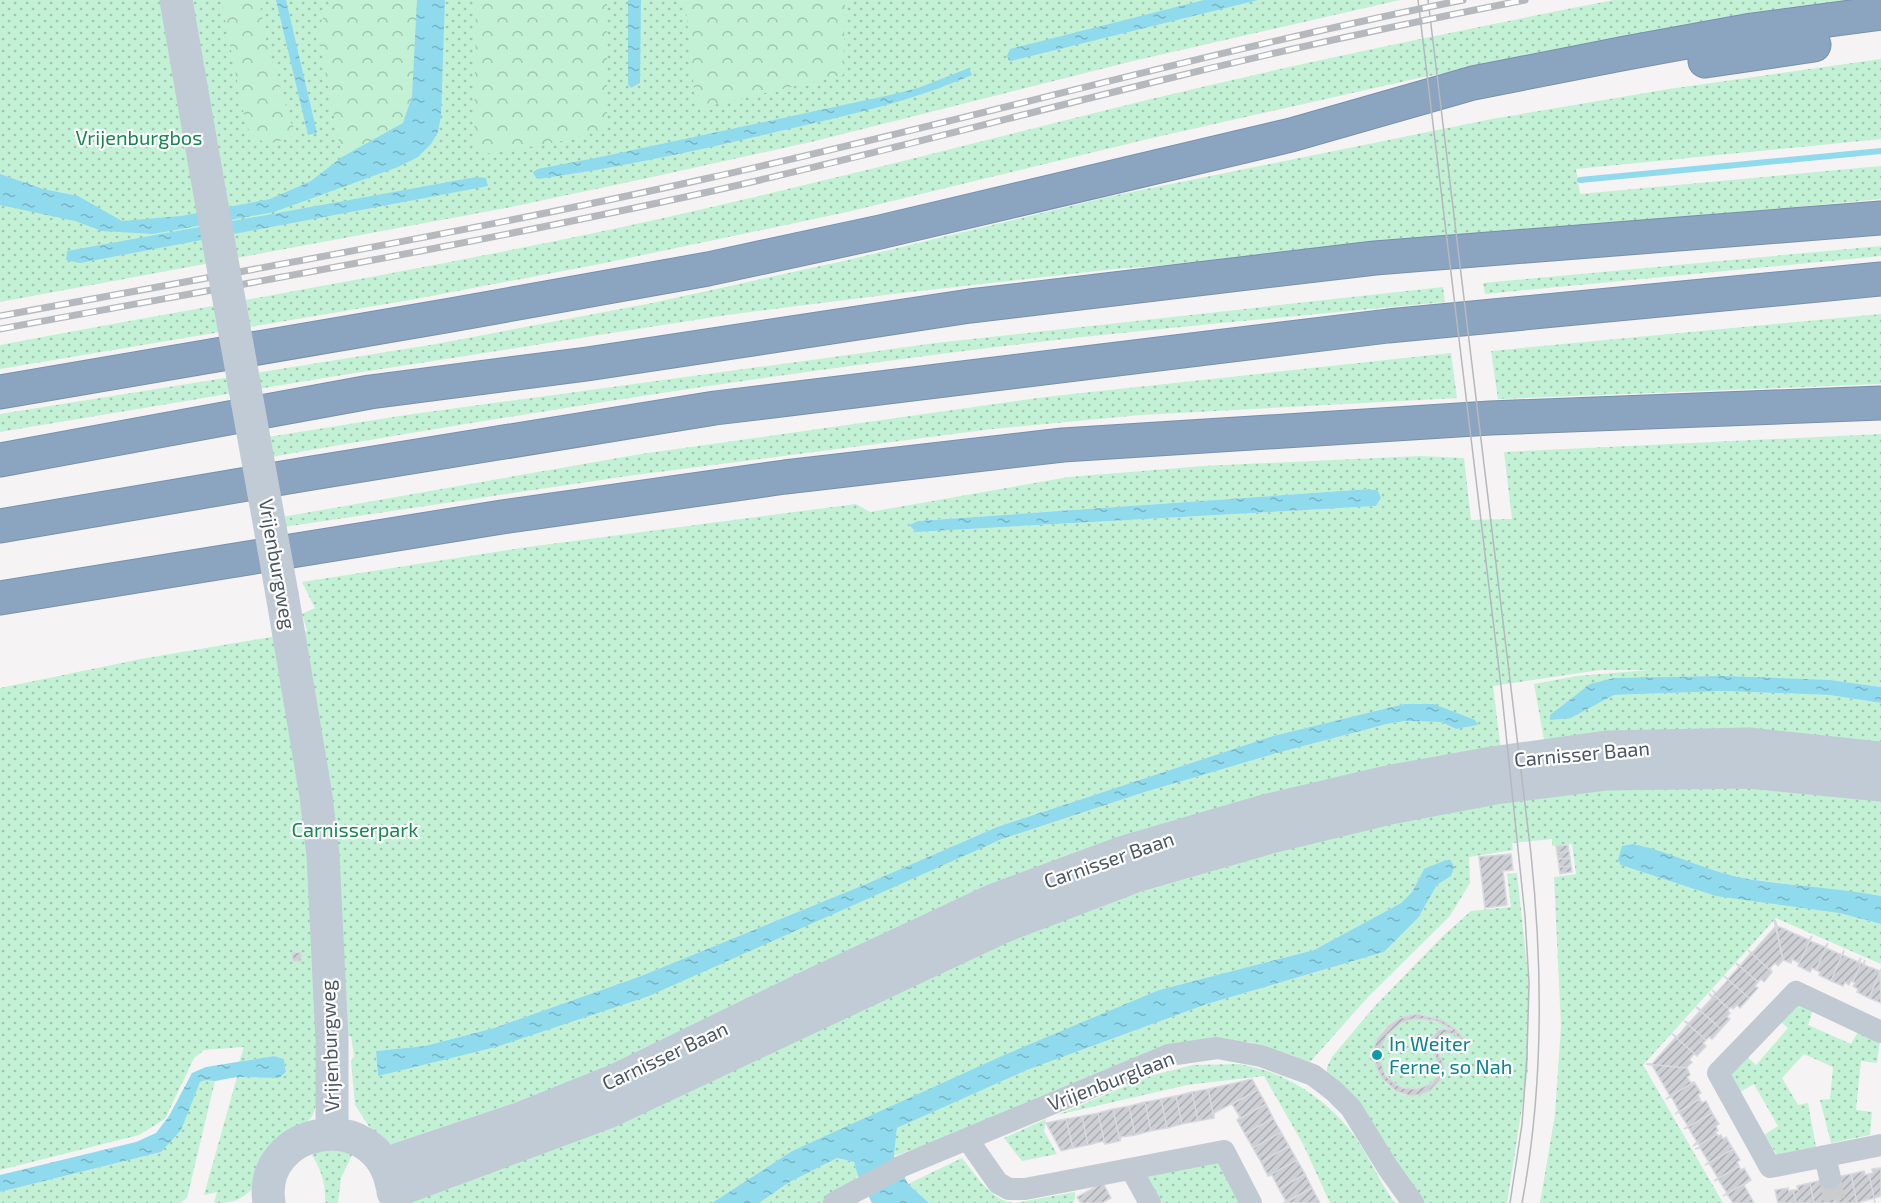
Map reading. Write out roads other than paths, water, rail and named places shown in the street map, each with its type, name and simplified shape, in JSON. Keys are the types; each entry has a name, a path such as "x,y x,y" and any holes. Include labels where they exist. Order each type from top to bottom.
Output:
{"highway":[{"path":"0,392 708,269 880,232 1291,135 1473,83 1752,30 1881,13"},
{"path":"1291,135 1655,68 1881,35"},
{"path":"0,460 370,392 587,364 970,306 1375,258 1881,218"},
{"path":"0,526 715,408 1388,326 1881,279"},
{"path":"0,598 292,549 502,517 785,477 1063,445 1490,418 1881,403"},
{"path":"0,579 292,549"}],"main road":[{"name":"Vrijenburgweg","path":"176,0 316,796 323,855 332,1040 332,1133"},
{"name":"Carnisser Baan","path":"390,1186 519,1119 616,1080 994,900 1124,852 1264,811 1387,782 1492,763 1607,747 1749,744 1881,758"},
{"name":"Carnisser Baan","path":"390,1186 608,1112 1002,927 1133,877 1271,837 1402,805 1495,788 1607,774 1749,772 1881,785"},
{"path":"264,1201 274,1170 281,1157 291,1147 304,1139 332,1133 345,1135 368,1145 390,1186"}],"street":[{"path":"1881,1032 1796,992 1718,1073 1770,1167 1881,1145"},
{"name":"Vrijenburglaan","path":"837,1202 902,1166 1169,1055 1217,1048 1261,1056 1303,1071 1313,1075 1334,1091 1351,1108 1388,1168 1413,1203"},
{"path":"968,1140 998,1183 1009,1188 1025,1189 1224,1150 1251,1203"},
{"path":"1825,1156 1830,1178"},
{"path":"1131,1169 1150,1203"}],"water":[{"path":"276,0 286,0 317,133 308,135"},
{"path":"417,0 445,0 441,116 438,132 431,144 418,157 398,167 274,212 153,234 102,231 75,221 0,205 0,174 43,189 78,196 122,221 181,216 270,199 311,181 342,157 403,123 412,96"},
{"path":"628,0 641,0 640,83 631,88 628,84"},
{"path":"1204,0 1258,0 1011,61 1007,56 1010,49"},
{"path":"969,68 972,75 949,85 877,108 829,120 599,170 538,179 533,172 538,169 890,95 918,88"},
{"path":"476,177 486,178 488,186 80,263 66,260 67,251"},
{"path":"1369,489 1378,491 1381,498 1376,506 916,532 909,525 918,521"},
{"path":"1724,676 1830,680 1881,687 1881,703 1829,695 1724,691 1614,695 1571,718 1550,720 1550,715 1590,684 1614,678"},
{"path":"1404,704 1434,704 1475,720 1478,725 1456,729 1441,722 1405,721 1387,724 1277,753 1145,792 1002,839 649,996 496,1047 378,1076 376,1051 425,1046 494,1028 641,976 866,884 997,827 1273,736"},
{"path":"1633,844 1733,876 1881,896 1881,924 1839,913 1716,896 1621,865 1618,860 1622,846"},
{"path":"1446,860 1451,861 1454,867 1451,876 1437,885 1418,918 1384,952 1207,1004 1027,1070 897,1128 894,1156 908,1184 929,1203 872,1203 858,1176 854,1162 837,1158 788,1183 759,1203 712,1203 792,1151 1002,1056 1159,990 1314,950 1401,903 1412,892 1424,869"},
{"path":"274,1056 284,1059 286,1072 279,1078 237,1077 200,1082 181,1130 161,1152 0,1192 0,1175 136,1142 156,1133 169,1116 192,1073 206,1067"}],"waterway":[{"path":"1580,180 1881,151"}],"tunnel":[{"path":"1830,1178 1835,1203"}],"tram line":[{"path":"1418,0 1501,686 1525,916 1529,983 1527,1055 1522,1124 1510,1203"},
{"path":"1428,0 1535,898 1539,985 1538,1072 1522,1203"}],"railway":[{"path":"0,316 355,250 621,197 897,134 1273,41 1463,0"},
{"path":"0,329 355,264 620,211 821,166 1249,59 1525,0"}],"place":[{"name":"In Weiter Ferne, so Nah","path":"1377,1055"}],"park label":[{"name":"Vrijenburgbos","path":"139,138"},
{"name":"Carnisserpark","path":"355,830"}]}
